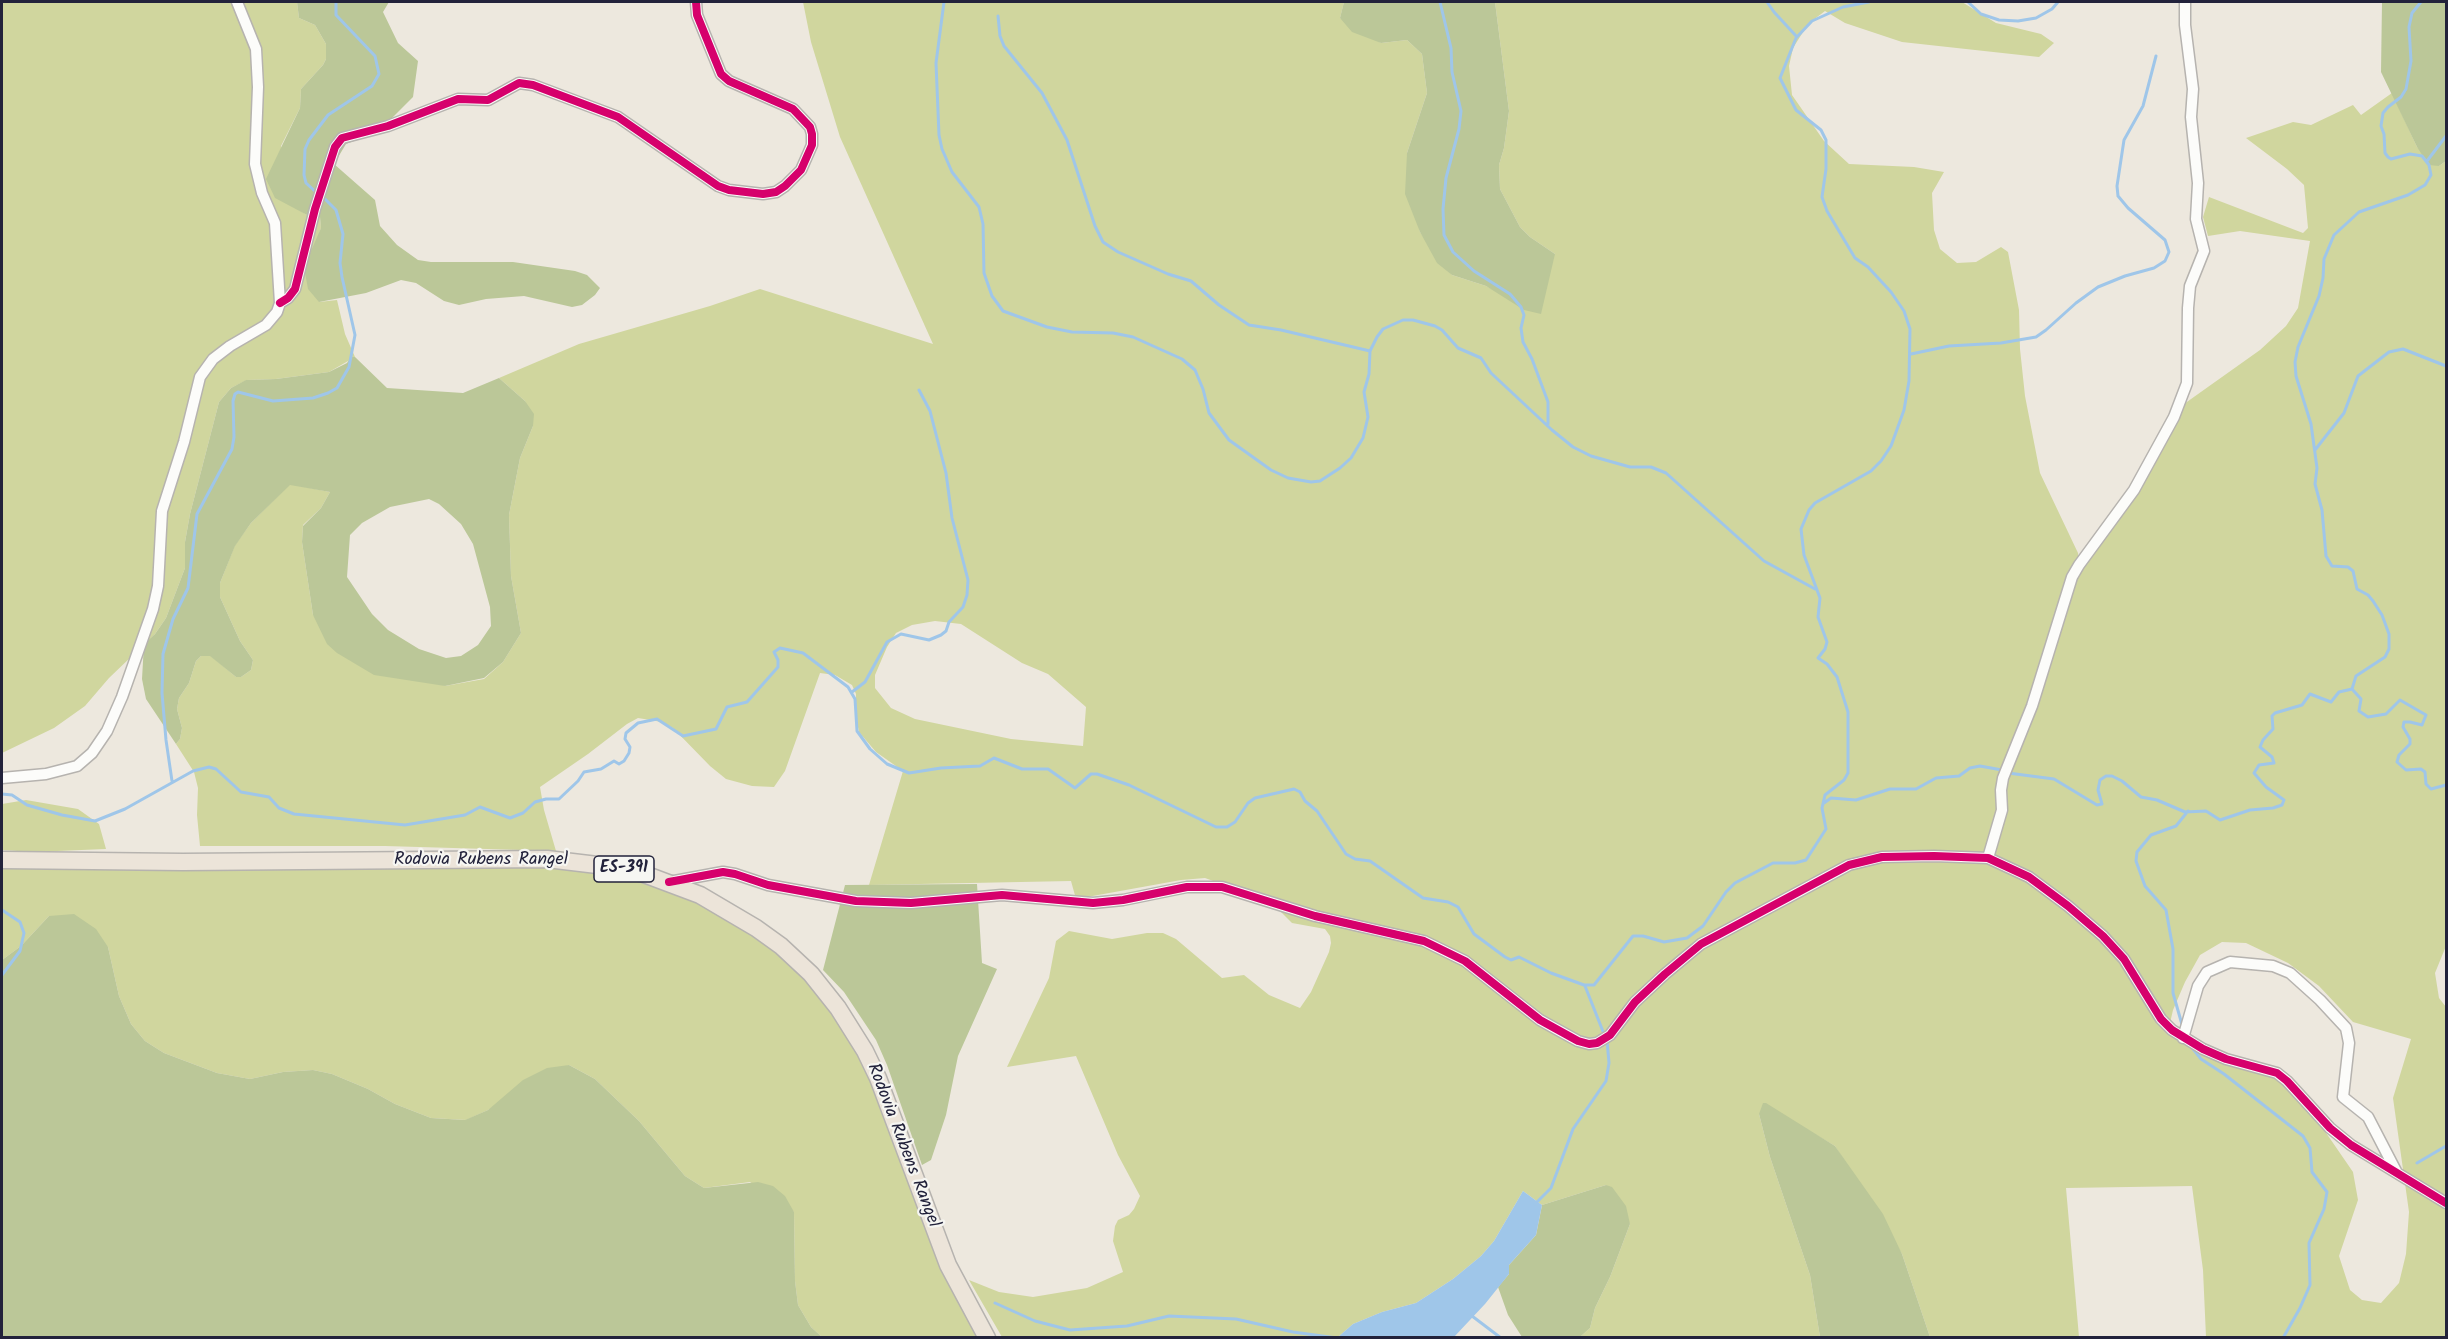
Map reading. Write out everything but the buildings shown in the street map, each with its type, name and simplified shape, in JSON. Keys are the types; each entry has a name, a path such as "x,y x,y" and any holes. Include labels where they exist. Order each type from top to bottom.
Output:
{"main road":[{"name":"Rodovia Rubens Rangel","path":"2,860 183,862 547,858 615,867 669,882 700,895 726,909 772,940 811,974 838,1008 865,1051 878,1078 948,1264 987,1338"}],"street":[{"path":"2,778 46,774 77,766 93,753 107,731 122,697 153,609 158,586 162,511 184,442 200,377 209,363 222,352 266,325 277,312 280,303 275,223 262,192 255,164 254,139 258,87 256,49 237,2"},
{"path":"280,303 288,298 295,289 315,209 335,147 342,138 388,126 458,99 484,101 519,83 534,85 618,117 718,186 729,190 763,194 776,192 785,186 801,170 805,162 812,145 810,127 793,109 729,81 721,74 697,15 696,2"},
{"path":"1988,858 2002,810 2001,790 2005,773 2032,706 2075,570 2134,490 2174,417 2187,383 2190,286 2204,250 2196,219 2198,183 2191,117 2193,89 2185,25 2185,2"},
{"path":"669,882 723,872 768,885 856,901 911,903 1002,895 1093,903 1123,900 1187,886 1222,886 1316,916 1424,941 1465,961 1539,1020 1578,1041 1589,1044 1597,1043 1610,1035 1635,1002 1701,944 1849,865 1882,857 1934,855 1988,858 2029,877 2103,936 2124,959 2165,1025 2183,1038 2226,1059 2271,1070 2282,1076 2330,1128 2351,1145 2446,1203"},
{"path":"2183,1038 2198,986 2207,972 2230,962 2273,966 2290,973 2346,1028 2349,1043 2343,1096 2368,1117 2397,1173"}],"green space":[{"path":"2,2 297,2 299,18 315,25 326,44 326,59 301,89 300,108 281,146 296,208 307,215 320,217 319,302 337,300 345,334 355,357 329,372 276,379 247,380 231,388 219,402 190,514 185,542 185,568 166,618 155,634 109,678 85,706 54,728 2,753"},
{"path":"297,2 389,2 383,12 398,43 418,61 413,97 378,132 346,144 334,164 375,200 380,226 397,245 418,260 431,262 513,262 575,271 587,275 600,288 595,295 582,305 572,307 524,296 486,299 459,305 444,301 416,283 401,280 366,293 319,302 308,289 304,267 321,228 320,217 307,215 275,198 266,179 300,108 301,89 326,59 326,44 315,25 299,18"},
{"path":"803,2 1344,2 1340,18 1381,43 1407,40 1422,54 1427,93 1407,153 1420,232 1452,275 1486,286 1504,295 1555,254 1530,237 1520,227 1500,189 1499,165 1504,148 1509,111 1495,2 1962,2 1996,23 2041,34 2054,43 2039,57 1902,42 1845,23 1825,11 1808,24 1793,48 1789,66 1792,95 1824,141 1849,164 1914,167 1944,172 1932,193 1934,230 1940,249 1957,263 1976,262 2001,247 2008,252 2019,310 2025,396 2040,473 2078,553 2079,563 2086,561 2140,491 2158,450 2184,404 2260,350 2286,326 2298,308 2310,241 2240,231 2208,236 2203,217 2209,197 2303,233 2308,228 2304,185 2246,138 2293,122 2311,125 2353,105 2361,115 2392,93 2417,147 2439,166 2446,161 2446,946 2435,973 2439,998 2446,1007 2446,1337 2206,1337 2203,1270 2192,1186 2066,1188 2079,1337 1930,1337 1902,1254 1835,1146 1801,1126 1759,1114 1770,1157 1810,1275 1820,1337 1580,1337 1590,1328 1595,1308 1610,1277 1630,1224 1606,1185 1542,1205 1523,1191 1494,1241 1481,1256 1453,1279 1416,1303 1382,1312 1353,1324 1338,1337 1002,1337 969,1280 999,1292 1033,1297 1087,1288 1123,1272 1113,1241 1115,1226 1118,1220 1129,1215 1134,1209 1140,1196 1118,1155 1076,1056 1007,1067 1049,978 1056,941 1069,931 1112,939 1147,933 1163,933 1176,939 1222,978 1244,975 1269,995 1300,1008 1311,992 1329,952 1330,936 1325,929 1292,923 1271,902 1205,878 1181,880 1076,899 1071,881 869,885 903,771 876,752 859,732 856,717 856,694 852,685 835,675 820,673 785,771 774,787 752,786 726,779 673,728 662,722 638,718 540,787 556,851 385,846 200,846 197,815 198,788 194,772 176,744 180,739 182,728 177,709 179,698 189,683 196,661 201,656 210,655 236,677 241,677 251,670 253,660 240,641 220,597 220,583 235,545 251,523 290,484 330,492 321,508 303,525 302,542 313,615 445,686 484,679 503,662 521,633 511,576 509,515 520,458 533,426 525,401 499,378 579,344 760,289 933,344 840,137 811,42","holes":["935,621 961,624 1022,663 1048,674 1086,707 1083,746 1011,739 915,719 891,708 875,688 875,675 887,647 896,633 912,625","2222,942 2246,943 2288,963 2319,986 2353,1022 2411,1039 2393,1098 2409,1212 2406,1254 2399,1283 2381,1303 2362,1300 2350,1290 2339,1256 2358,1200 2353,1172 2300,1095 2281,1077 2177,1035 2170,1023 2185,982 2200,955"]},
{"path":"1344,2 1495,2 1509,111 1504,148 1499,165 1500,189 1520,227 1530,237 1555,254 1541,314 1524,310 1486,286 1452,275 1437,263 1420,232 1405,194 1407,153 1427,93 1422,54 1407,40 1381,43 1352,32 1340,18"},
{"path":"2382,2 2446,2 2446,161 2439,166 2429,165 2417,147 2381,72"},
{"path":"351,357 355,357 387,388 463,393 499,378 525,401 534,414 533,426 520,458 509,515 511,576 521,633 503,662 484,678 445,686 374,675 337,653 327,644 313,615 302,542 303,526 321,508 330,492 290,485 251,523 235,546 220,583 220,597 240,641 253,660 251,670 241,677 236,677 210,656 201,656 196,661 189,683 179,698 177,709 182,728 180,739 176,744 146,699 142,679 144,644 155,634 166,618 185,568 185,542 190,514 219,402 231,388 246,380 276,379 329,372 347,363","holes":["429,499 439,504 461,524 473,544 490,607 491,626 478,645 461,656 446,658 419,649 388,630 372,614 347,577 350,535 362,523 390,507"]},
{"path":"26,800 78,809 99,824 106,849 33,852 2,850 2,804"},
{"path":"2,866 542,866 584,869 653,882 689,894 785,953 852,1032 983,1337 822,1337 811,1327 798,1305 795,1281 794,1212 750,1182 704,1188 685,1176 639,1121 595,1079 569,1065 466,1120 431,1118 395,1104 368,1089 332,1074 313,1070 283,1072 250,1079 217,1073 164,1053 145,1041 131,1024 119,996 108,947 49,916 21,946 2,960"},
{"path":"977,884 982,963 997,969 958,1056 946,1115 931,1160 922,1165 876,1040 844,992 823,970 845,885"},
{"path":"74,914 96,929 108,947 119,996 131,1024 145,1041 164,1053 217,1073 250,1079 283,1072 313,1070 332,1074 368,1089 395,1104 431,1118 465,1120 488,1110 523,1080 547,1068 569,1065 595,1079 639,1121 685,1176 704,1188 758,1182 773,1186 785,1196 794,1212 795,1281 798,1305 811,1327 822,1337 2,1337 2,960 21,946 49,916"},
{"path":"1763,1103 1835,1146 1883,1214 1902,1254 1930,1337 1820,1337 1810,1275 1770,1157 1759,1114"},
{"path":"1606,1185 1612,1187 1626,1206 1630,1224 1610,1277 1595,1308 1590,1328 1580,1337 1522,1337 1508,1315 1498,1287 1509,1274 1509,1265 1536,1235 1542,1205"}],"water":[{"path":"1523,1191 1542,1205 1536,1235 1509,1265 1509,1274 1485,1304 1454,1337 1338,1337 1353,1324 1382,1312 1416,1303 1453,1279 1481,1256 1494,1241"}],"waterway":[{"path":"317,193 306,183 304,175 305,149 309,140 328,115 372,86 379,74 375,56 336,15 336,2"},
{"path":"944,2 936,63 939,135 942,149 952,172 979,207 983,224 984,273 992,296 1003,311 1047,327 1072,332 1113,333 1133,337 1182,359 1195,370 1209,413 1229,440 1271,470 1288,478 1311,482 1320,481 1340,468 1351,458 1363,438 1368,417 1364,392 1369,374 1370,351 1383,329 1403,320 1413,320 1435,326 1442,330 1458,348 1481,358 1491,373 1573,447 1591,456 1630,467 1651,467 1666,473 1764,561 1815,589"},
{"path":"1440,2 1451,48 1452,72 1461,111 1459,129 1446,178 1443,209 1444,235 1453,252 1474,271 1510,294 1521,307 1524,315 1521,328 1523,342 1548,402 1548,424"},
{"path":"1767,2 1797,37"},
{"path":"2,794 12,795 27,805 95,821 125,809 193,771 209,767 216,769 241,792 269,797 279,808 294,814 405,825 465,815 480,807 510,818 523,813 535,802 559,799 584,772 601,769 614,761 619,764 624,761 630,747 625,739 626,733 638,723 657,719 683,736 716,729 727,707 747,702 778,667 778,660 774,652 780,648 803,653 848,687 855,699 857,731 870,749 887,764 909,773 941,768 980,766 994,758 1022,769 1048,769 1075,788 1091,774 1097,774 1129,785 1216,827 1227,827 1235,822 1248,803 1255,798 1294,789 1300,792 1305,801 1317,811 1346,854 1355,859 1370,861 1423,898 1448,902 1458,907 1474,934 1505,957 1511,960 1519,957 1551,973 1584,985 1594,985 1633,936 1643,936 1664,942 1687,938 1703,926 1726,892 1735,883 1773,863 1795,863 1806,860 1826,829 1822,808 1825,795 1844,780 1848,773 1848,712 1837,677 1827,664 1818,658 1827,642 1818,617 1820,598 1804,555 1801,529 1809,510 1815,503 1871,471 1891,446 1904,410 1909,381 1910,329 1904,311 1891,292 1868,267 1855,258 1827,211 1822,197 1826,169 1826,140 1821,130 1796,110 1780,78 1796,38 1812,21 1843,7 1869,2"},
{"path":"1968,2 1981,14 1999,20 2018,21 2036,18 2052,9 2058,2"},
{"path":"2352,689 2356,676 2385,657 2389,649 2389,634 2382,615 2373,601 2357,589 2353,571 2348,567 2332,566 2326,556 2322,510 2315,484 2317,468 2311,424 2296,376 2295,362 2298,347 2319,296 2324,259 2334,235 2359,212 2408,195 2425,185 2431,175 2429,165 2422,156 2410,154 2391,159 2388,157 2385,153 2381,126 2383,113 2401,97 2406,89 2411,61 2409,27 2412,13 2421,2"},
{"path":"998,16 1000,36 1004,46 1042,93 1067,140 1095,226 1103,242 1118,252 1168,274 1191,281 1219,305 1249,325 1281,330 1370,351"},
{"path":"1911,354 1949,346 2001,343 2036,337 2098,287 2154,268 2165,261 2169,252 2165,240 2128,208 2118,196 2117,186 2124,140 2143,106 2156,56"},
{"path":"2427,161 2446,136"},
{"path":"172,781 162,693 163,654 173,619 188,588 197,514 232,449 235,394 238,392 273,401 313,398 337,388 349,367 355,335 340,263 343,234 336,210 323,197"},
{"path":"2315,450 2344,413 2358,376 2389,352 2403,349 2446,366"},
{"path":"852,692 865,682 887,642 901,634 929,640 941,635 963,607 967,595 968,580 952,518 946,473 930,411 919,390"},
{"path":"2352,689 2361,699 2359,711 2368,717 2386,714 2400,700 2426,715 2422,725 2404,722 2403,727 2410,739 2410,744 2399,755 2397,762 2406,770 2421,769 2425,772 2426,784 2431,789 2446,785"},
{"path":"2008,773 2054,779 2097,805 2102,804 2098,790 2100,780 2106,776 2112,776 2122,781 2141,797 2157,800 2185,812 2206,811 2220,820 2250,810 2273,808 2282,805 2284,800 2266,787 2254,773 2259,765 2274,763 2272,757 2260,747 2273,729 2272,716 2302,705 2310,694 2331,702 2339,692 2352,689"},
{"path":"1824,803 1831,798 1856,800 1890,789 1916,789 1936,778 1959,776 1970,768 1980,766 2002,770"},
{"path":"2183,1028 2173,993 2173,949 2166,910 2145,886 2136,861 2137,852 2151,835 2176,826 2188,811"},
{"path":"2,910 20,922 24,933 20,951 2,975"},
{"path":"1585,986 1604,1034"},
{"path":"1535,1204 1551,1188 1573,1129 1606,1081 1609,1063 1607,1040"},
{"path":"2190,1045 2201,1059 2224,1074 2303,1136 2310,1148 2312,1172 2327,1192 2324,1209 2309,1243 2310,1285 2283,1338"},
{"path":"2417,1163 2446,1146"},
{"path":"995,1303 1035,1321 1070,1330 1127,1326 1169,1316 1236,1319 1293,1332 1337,1338"},
{"path":"1472,1316 1501,1338"}],"cycle path":[{"path":"280,303 288,298 295,289 315,209 335,147 342,138 388,126 458,99 488,100 519,83 533,85 618,117 718,186 729,190 763,194 776,192 785,186 801,170 812,145 810,127 793,109 729,81 721,74 697,15 696,2"},
{"path":"669,882 723,872 768,885 856,901 911,903 1002,895 1093,903 1123,900 1187,887 1222,887 1315,916 1424,941 1465,961 1540,1020 1578,1041 1589,1044 1597,1043 1610,1035 1635,1002 1701,944 1849,865 1882,857 1988,858 2029,877 2103,936 2124,959 2161,1019 2172,1030 2203,1049 2226,1059 2277,1073 2330,1128 2351,1145 2446,1203"}]}
